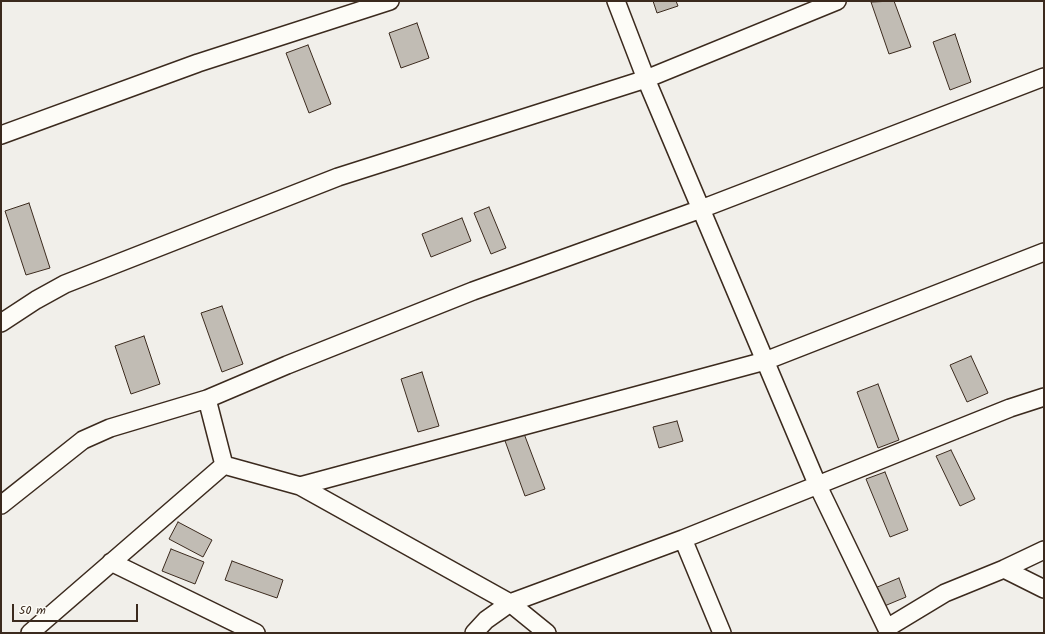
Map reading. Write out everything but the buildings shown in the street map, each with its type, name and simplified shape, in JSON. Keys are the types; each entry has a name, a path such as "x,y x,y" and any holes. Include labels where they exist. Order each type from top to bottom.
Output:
{"street":[{"path":"1,135 198,63 390,1"},
{"path":"616,1 646,79 818,486 888,631 945,593 1004,569 1044,550"},
{"path":"1,323 36,300 65,284 338,177 646,79 837,1"},
{"path":"1,505 83,440 110,428 207,399 287,365 472,291 701,209 1044,78"},
{"path":"300,486 765,361 1044,252"},
{"path":"474,633 486,620 510,603 683,539 1010,408 1044,397"},
{"path":"207,399 224,465"},
{"path":"224,465 300,486 510,603 547,633"},
{"path":"30,633 224,465"},
{"path":"683,539 722,633"},
{"path":"111,562 256,633"},
{"path":"1004,569 1044,589"}]}
